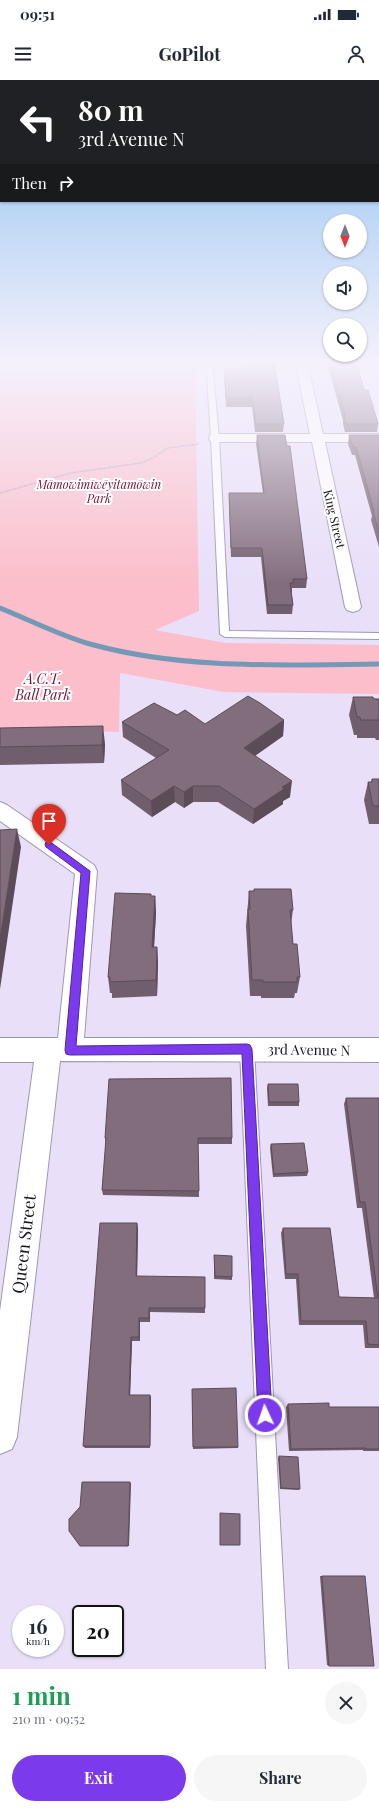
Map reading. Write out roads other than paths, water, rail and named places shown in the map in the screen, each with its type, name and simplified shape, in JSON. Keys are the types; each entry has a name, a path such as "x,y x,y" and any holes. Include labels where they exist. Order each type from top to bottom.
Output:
{"street":[{"name":"King Street","path":"315,435 354,607"},
{"path":"215,441 379,438"},
{"name":"Queen Street","path":"0,810 86,871 0,1437"},
{"name":"3rd Avenue N","path":"0,1050 379,1050"}],"lane":[{"path":"215,435 224,634 379,636"},
{"path":"247,1049 277,1669"}],"waterway":[{"path":"0,608 56,632 90,644 161,658 197,662 270,665 379,664"}],"park label":[{"name":"Māmowimīwēyitamōwin Park","path":"99,492"},
{"name":"A.C.T. Ball Park","path":"43,688"}]}
